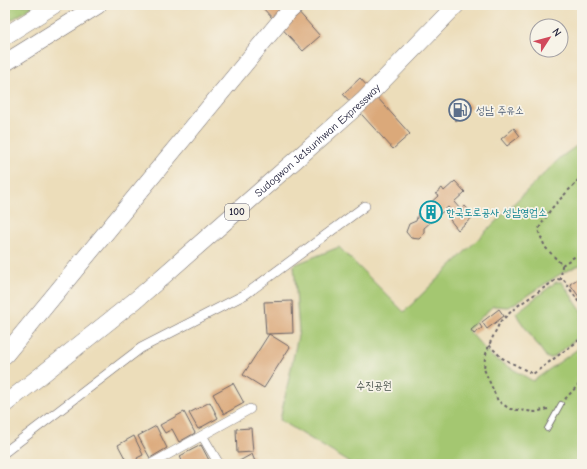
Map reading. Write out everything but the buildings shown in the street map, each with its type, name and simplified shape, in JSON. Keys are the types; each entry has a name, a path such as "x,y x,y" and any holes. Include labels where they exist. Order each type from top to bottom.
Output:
{"highway":[{"path":"5,36 54,5"},
{"path":"5,63 98,5"},
{"path":"5,355 281,21 296,5"},
{"name":"Sudogwon Je1sunhwan Expressway","path":"5,404 137,299 364,100 456,5"},
{"path":"5,76 47,37"}],"street":[{"path":"5,452 141,348 246,294 365,206"},
{"path":"151,464 250,409"},
{"path":"202,436 218,464"}],"lane":[{"path":"547,429 561,404"}],"path":[{"path":"561,280 562,265 545,247 538,230 551,209 582,176"},
{"path":"562,265 582,252"},
{"path":"582,307 564,280 557,279 516,307 500,322 489,345 485,357 484,369 498,401 510,409 529,412 545,410 561,404 582,381"},
{"path":"489,345 502,358 533,374 582,338"}],"green space":[{"path":"5,5 35,5 5,24"},
{"name":"수진공원","path":"582,142 582,264 562,273 509,307 493,306 468,330 492,357 533,381 582,346 582,464 352,464 280,420 299,331 294,265 339,247 404,312 561,157"},
{"path":"556,282 562,282 582,312 582,335 552,358 547,358 516,313"}],"place":[{"name":"성남 주유소","path":"460,110"},
{"name":"한국도로공사 성남영업소","path":"431,212"}]}
